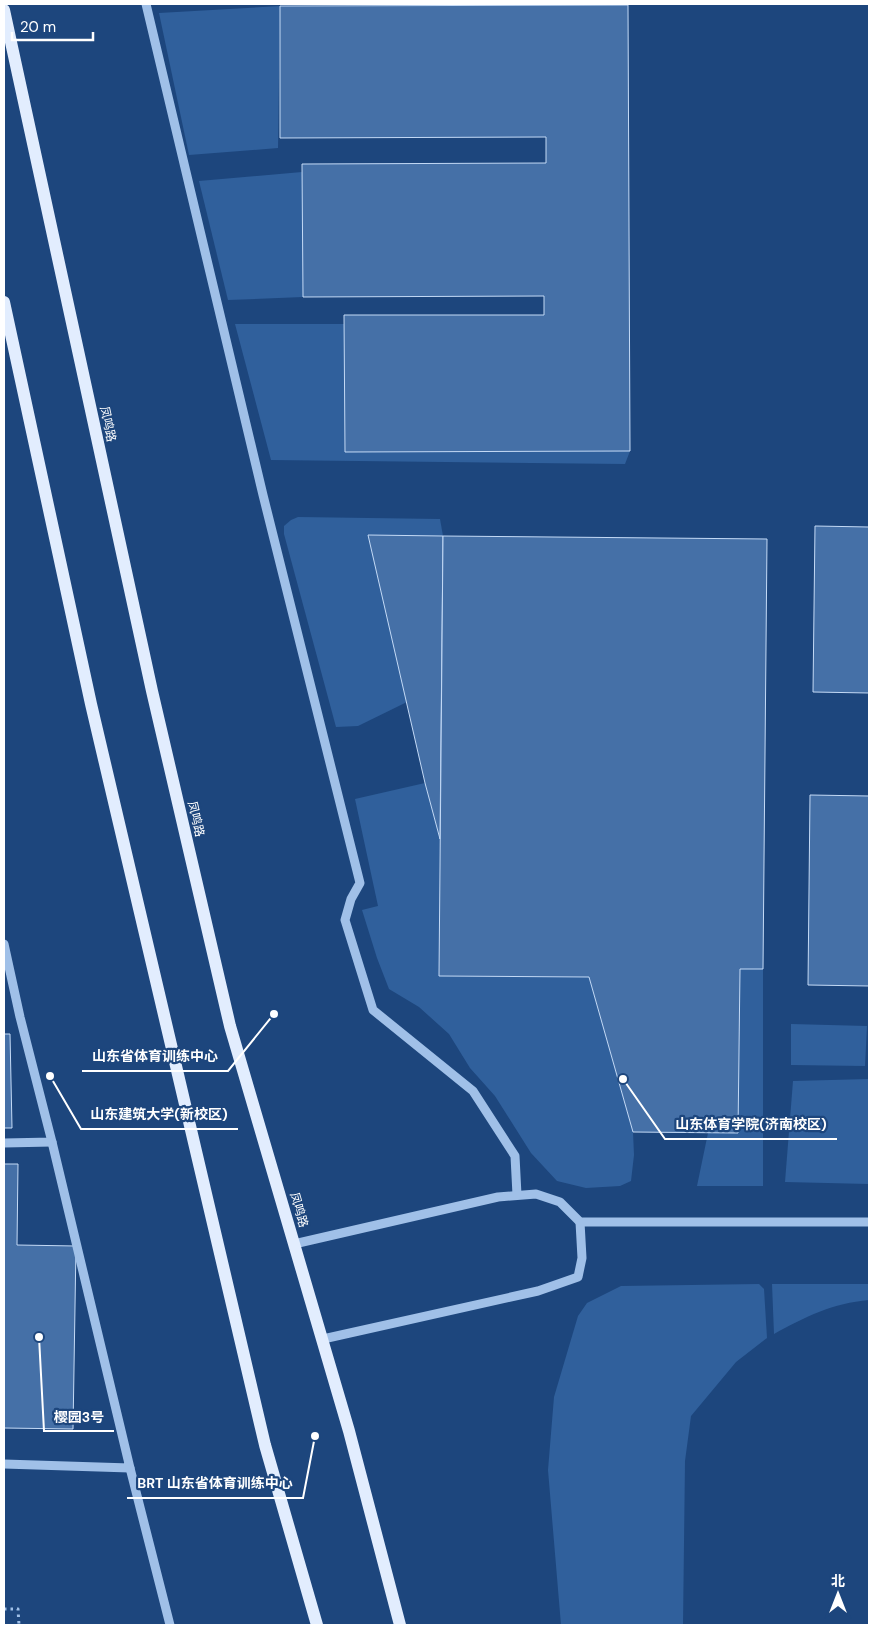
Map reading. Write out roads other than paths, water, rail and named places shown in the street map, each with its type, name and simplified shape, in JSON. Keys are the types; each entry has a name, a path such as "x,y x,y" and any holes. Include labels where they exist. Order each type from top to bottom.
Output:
{"main road":[{"name":"凤鸣路","path":"4,10 152,691 228,1016 350,1431 400,1625"},
{"path":"4,302 91,704 265,1446 317,1625"}],"street":[{"path":"146,4 263,495 360,882 350,899 345,920 373,1010 473,1091 515,1156 518,1196"},
{"path":"4,944 130,1468 170,1625"},
{"path":"4,1143 52,1142"},
{"path":"294,1244 498,1197 536,1194 560,1202 580,1222 582,1258 578,1277 538,1291 323,1339"},
{"path":"580,1222 869,1222"},
{"path":"4,1464 130,1468"}],"place":[{"name":"山东省体育训练中心","path":"274,1014"},
{"name":"山东建筑大学(新校区)","path":"50,1076"},
{"name":"山东体育学院(济南校区)","path":"623,1079"},
{"name":"樱园3号","path":"39,1337"},
{"name":"BRT 山东省体育训练中心","path":"315,1436"}]}
